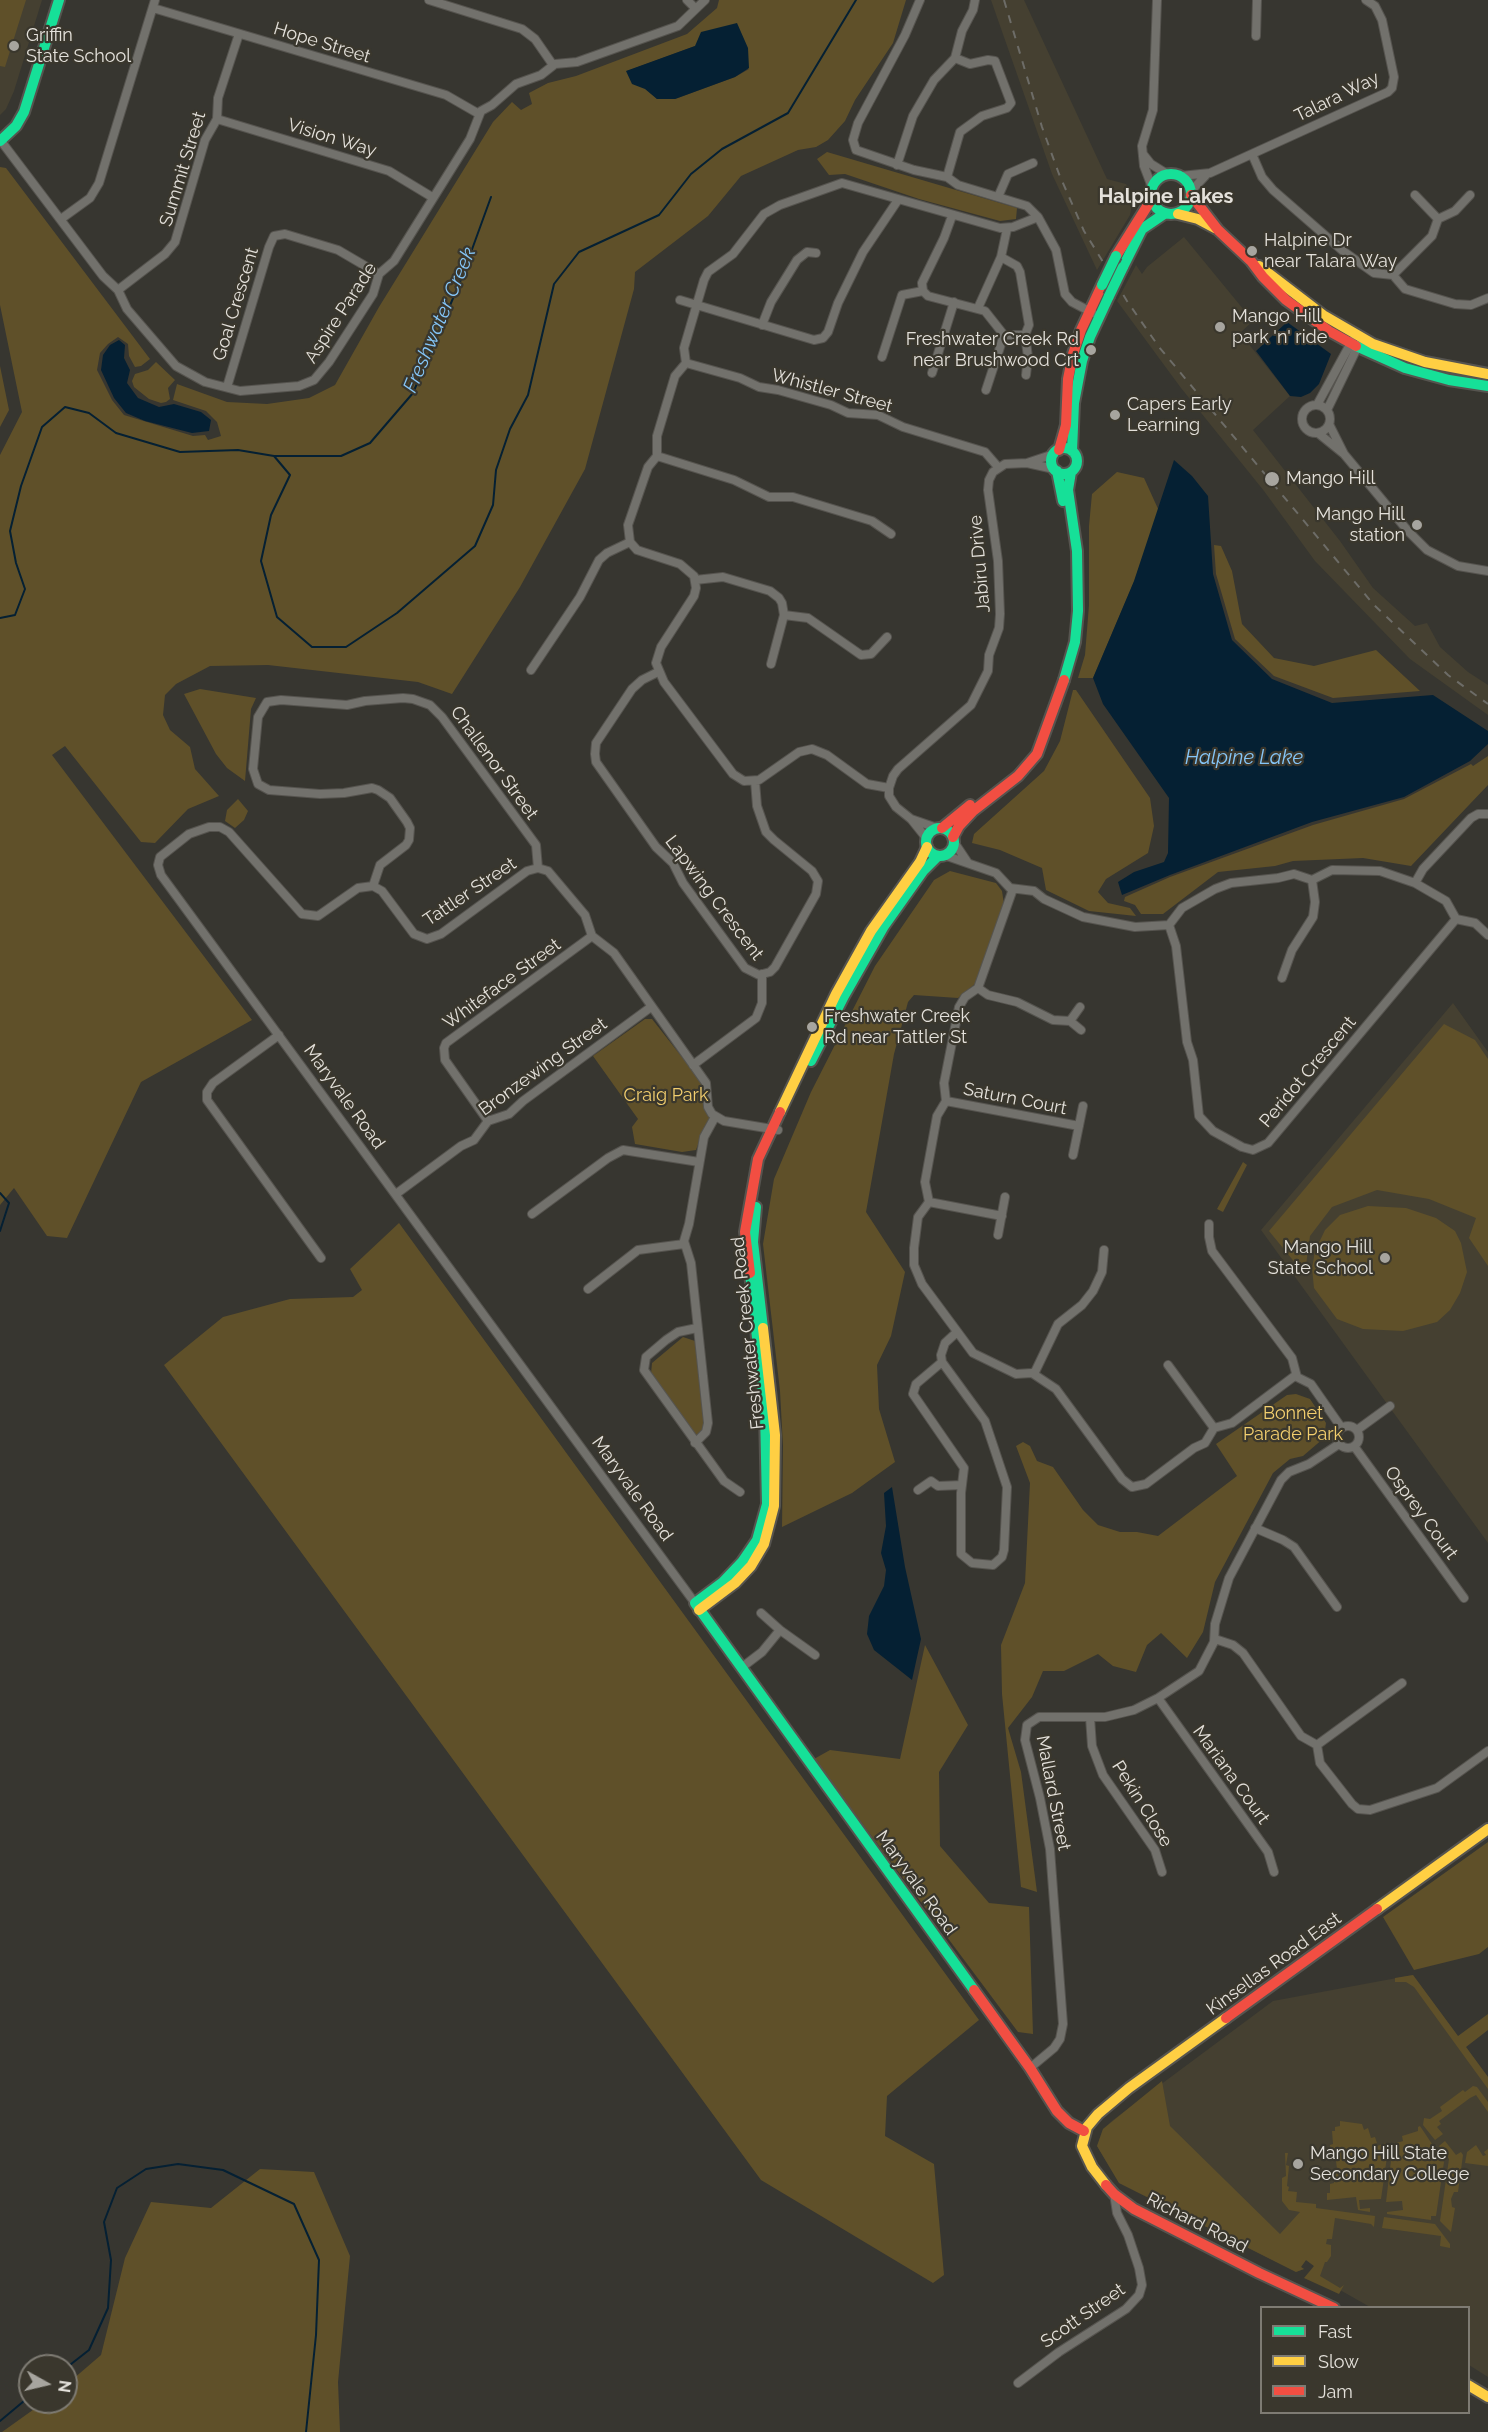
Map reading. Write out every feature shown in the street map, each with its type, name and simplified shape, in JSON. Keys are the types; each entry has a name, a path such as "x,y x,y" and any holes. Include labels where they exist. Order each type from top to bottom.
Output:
{"main road":[{"path":"0,141 16,126 24,112 59,0"},
{"path":"1218,230 1203,221 1178,213 1164,214 1142,230 1109,296 1094,314 1072,360 1065,425 1052,461 1069,540 1072,618 1064,662 1040,732 1028,756 1011,774 940,828 930,832 927,843 941,855 951,850 959,826 973,811 1018,776 1037,754 1070,664 1076,642 1078,611 1077,551 1068,490 1071,472 1077,461 1072,451 1074,403 1079,374 1094,314 1102,285 1116,256 1151,200 1155,181 1167,174 1181,176 1186,180 1191,193 1218,230 1251,261 1286,300 1308,317 1421,373 1488,387"},
{"path":"1178,213 1187,206 1191,193"},
{"path":"1151,200 1154,206 1164,214"},
{"path":"1356,341 1425,362 1488,374"},
{"path":"1057,452 1066,448 1072,451"},
{"path":"1055,470 1064,474 1071,472"},
{"path":"940,828 949,831 954,839"},
{"name":"Freshwater Creek Road","path":"774,1130 812,1042 856,957 887,907 920,862 927,843"},
{"name":"Freshwater Creek Road","path":"697,1607 742,1562 757,1539 767,1504 765,1412 745,1232 757,1165 865,957 923,870 941,855"},
{"name":"Maryvale Road","path":"697,1607 1030,2068 1063,2118 1084,2131"},
{"name":"Kinsellas Road East","path":"1084,2131 1098,2114 1129,2088 1488,1829"},
{"name":"Richard Road","path":"1084,2131 1082,2142 1084,2152 1092,2167 1114,2194 1143,2214 1332,2306"},
{"path":"1470,2386 1488,2397"}],"street":[{"path":"429,0 522,29 535,39 553,65"},
{"path":"687,0 695,8"},
{"name":"Aspire Parade","path":"0,141 103,276 118,290 127,309 170,361 205,382 247,391 299,386 314,380 329,362 373,294 379,274 394,261 472,135 479,114 516,84 541,75 553,65 577,62 678,26 687,20 695,8 705,0"},
{"path":"920,0 913,20 858,123 853,140 856,150 897,165 946,177 958,184 1024,204 1038,217 1056,250 1065,294 1072,302 1094,314"},
{"path":"897,165 913,116 934,80 955,58 962,31 973,10 975,0"},
{"path":"1152,187 1144,166 1143,142 1153,110 1157,0"},
{"path":"1256,36 1257,0"},
{"name":"Talara Way","path":"1181,176 1207,174 1382,96 1392,88 1394,77 1382,20 1375,6 1366,0"},
{"path":"61,219 90,198 99,183 154,4"},
{"name":"Hope Street","path":"154,4 239,33 446,95 479,114"},
{"name":"Summit Street","path":"118,290 165,254 175,243 205,140 217,119 218,98 239,33"},
{"path":"946,177 960,132 982,116 1007,108 1011,103 995,61 988,60 970,64 955,58"},
{"name":"Vision Way","path":"217,119 389,171 432,197"},
{"path":"1143,154 1151,164 1167,174"},
{"path":"1252,154 1263,177 1273,190 1331,242 1374,273 1393,275 1405,289 1449,303 1471,305 1488,298"},
{"path":"998,197 1008,174 1033,163"},
{"name":"Talara Way","path":"1191,193 1207,174"},
{"path":"927,843 911,819 896,807 889,796 889,788 867,784 827,755 812,749 800,752 764,778 755,781 741,780 729,770 658,672 656,663 658,652 694,596 695,580 684,566 640,552 630,542 628,525 648,467 657,456 657,436 675,376 686,363 684,348 708,272 733,254 757,221 773,208 842,183 952,216 1007,229 1038,217"},
{"path":"1415,195 1438,219"},
{"path":"1393,275 1432,236 1438,219 1455,211 1470,195"},
{"path":"680,300 814,340 826,336 847,283 863,252 898,200"},
{"path":"952,216 922,283 923,291 928,296 978,308 990,315 1004,335 1025,335"},
{"path":"978,308 1001,257 1007,229"},
{"name":"Goal Crescent","path":"227,387 270,243 274,237 285,234 338,250 379,274"},
{"path":"762,325 771,302 797,260 807,252 816,253"},
{"path":"1001,257 1017,266 1020,272 1029,325 1025,335 1028,357 1026,375"},
{"path":"882,357 902,295 923,291"},
{"path":"932,373 954,302"},
{"path":"986,390 1004,335"},
{"path":"1356,341 1317,405 1306,409 1302,422 1310,432 1318,433 1344,454 1408,531 1427,550 1458,566 1488,571"},
{"path":"1344,454 1329,424 1327,410 1356,341"},
{"name":"Whistler Street","path":"686,363 740,378 759,387 831,405 848,413 878,415 903,427 982,450 998,467"},
{"path":"1317,405 1327,410"},
{"path":"1318,433 1329,424"},
{"path":"998,467 1027,463 1057,452"},
{"path":"657,456 734,480 769,497 793,497 872,521 891,534"},
{"path":"1027,463 1055,470"},
{"name":"Jabiru Drive","path":"889,788 892,776 898,769 971,705 988,671 989,655 1000,622 998,561 987,490 990,475 998,467"},
{"path":"531,670 580,597 599,560 630,542"},
{"path":"695,580 723,577 770,591 782,603 784,615 771,664"},
{"path":"784,615 808,618 861,655 871,654 886,637"},
{"name":"Lapwing Crescent","path":"658,672 632,688 596,743 596,762 656,847 673,862 683,883 745,968 754,974 762,974 770,972 775,967 816,894 818,881 812,871 766,832 756,806 755,781"},
{"name":"Challenor Street","path":"373,886 380,865 406,845 409,840 410,828 407,822 390,798 378,790 364,789 320,794 269,790 258,784 253,769 258,717 267,702 281,700 346,705 365,700 404,698 430,705 442,717 536,845 538,868"},
{"path":"1414,883 1470,818 1478,814 1488,814"},
{"path":"911,819 940,828"},
{"name":"Maryvale Road","path":"373,886 358,888 318,916 307,916 297,909 229,832 220,827 209,827 184,837 164,852 159,861 161,875 697,1607"},
{"path":"954,839 968,863"},
{"path":"941,855 998,874 1013,889 1031,890 1044,899 1098,921 1129,927 1169,925 1182,908 1222,885 1294,874 1312,879 1332,870 1370,870 1390,874 1414,883 1446,901 1456,919 1475,922 1488,935"},
{"name":"Tattler Street","path":"373,886 382,891 414,934 427,939 441,934 527,871 538,868 552,873 582,911 592,936 614,953 708,1086 708,1107 715,1117"},
{"path":"1282,978 1292,950 1314,916 1312,879"},
{"path":"1013,889 978,988 965,997 959,1007 944,1083 946,1101 937,1116 925,1182 929,1202 918,1217 914,1264 922,1284 977,1357 1016,1374 1034,1374 1061,1395 1122,1479 1132,1487 1146,1484 1194,1448 1205,1443 1214,1428 1232,1423 1296,1375"},
{"name":"Peridot Crescent","path":"1169,925 1176,946 1187,1042 1193,1060 1199,1116 1213,1131 1242,1147 1253,1150 1268,1143 1456,919"},
{"name":"Whiteface Street","path":"488,1121 445,1060 446,1043 592,936"},
{"path":"693,1065 756,1018 762,1003 762,974"},
{"path":"978,988 988,996 1017,1002 1053,1020 1070,1021 1081,1030"},
{"name":"Bronzewing Street","path":"396,1194 461,1146 474,1140 488,1121 505,1117 523,1101 651,1007"},
{"path":"1070,1021 1080,1007"},
{"path":"279,1035 213,1083 207,1092 207,1100 321,1258"},
{"name":"Saturn Court","path":"946,1101 1079,1126"},
{"name":"Saturn Court","path":"1073,1155 1083,1106"},
{"path":"695,1443 705,1434 708,1427 691,1263 684,1244 706,1130 715,1117 724,1121 774,1130"},
{"path":"532,1214 608,1158 623,1150 699,1162"},
{"path":"998,1235 1005,1197"},
{"path":"929,1202 1002,1216"},
{"path":"1209,1224 1212,1251 1292,1358 1296,1375 1311,1384 1341,1427"},
{"path":"588,1289 639,1250 684,1244"},
{"path":"1034,1374 1058,1324 1082,1305 1093,1291 1102,1272 1104,1250"},
{"path":"697,1328 684,1330 672,1336 649,1354 643,1365 646,1375 724,1481 740,1492"},
{"path":"942,1362 916,1384 913,1394 964,1468 961,1554 972,1563 993,1565 1002,1557 1004,1550 1007,1487 985,1421 942,1362 941,1355 945,1343 957,1332"},
{"path":"1168,1365 1214,1428"},
{"path":"1357,1430 1390,1406"},
{"path":"1348,1425 1357,1430 1358,1440 1354,1446 1348,1448 1339,1443 1337,1433 1341,1427 1348,1425"},
{"name":"Mallard Street","path":"1030,2068 1054,2049 1060,2039 1063,2024 1050,1849 1024,1732 1029,1722 1035,1718 1119,1714 1144,1706 1199,1671 1215,1639 1215,1624 1225,1587 1285,1475 1309,1464 1339,1443"},
{"name":"Osprey Court","path":"1354,1446 1464,1598"},
{"path":"918,1490 931,1481 938,1486 962,1485"},
{"path":"1255,1528 1294,1547 1338,1607"},
{"path":"761,1613 815,1655"},
{"path":"741,1668 762,1652 780,1630"},
{"path":"1215,1639 1240,1649 1301,1736 1317,1745"},
{"path":"1317,1745 1402,1683"},
{"name":"Mariana Court","path":"1158,1698 1268,1852 1274,1872"},
{"name":"Pekin Close","path":"1090,1717 1092,1746 1103,1775 1155,1850 1162,1872"},
{"path":"1317,1745 1320,1763 1352,1804 1362,1810 1370,1810 1437,1788 1488,1751"},
{"name":"Scott Street","path":"1018,2383 1059,2352 1126,2309 1139,2295 1142,2285 1139,2268 1128,2235 1115,2210 1114,2194"}],"shaded area":[{"name":"Griffin State School","path":"0,0 42,0 14,91 6,109 0,115"},
{"path":"991,0 1024,0 1107,179 1126,184 1133,199 1130,215 1097,270 1052,174"},
{"path":"1184,237 1253,321 1240,333 1290,396 1253,430 1340,541 1373,588 1415,626 1427,623 1440,647 1468,672 1488,685 1488,715 1410,659 1315,561 1264,491 1181,388 1117,301 1136,265 1142,274 1147,267"},
{"name":"Mango Hill State School","path":"1453,1003 1488,1052 1488,1543 1261,1230"},
{"name":"Mango Hill State Secondary College","path":"1413,1975 1488,2077 1488,2377 1470,2366 1470,2306 1368,2306 1310,2273 1314,2266 1306,2260 1301,2267 1304,2269 1296,2272 1119,2183 1097,2146 1103,2129 1113,2120 1273,2001"}],"green space":[{"path":"0,0 26,0 5,67 0,66"},
{"path":"719,0 906,0 893,43 855,100 845,121 828,140 816,147 798,150 741,176 708,216 635,272 634,289 585,469 520,587 452,694 418,682 268,665 210,666 176,684 165,695 163,715 170,730 190,747 195,769 219,796 188,809 155,843 141,842 65,746 52,755 252,1020 141,1082 67,1238 47,1236 14,1188 0,1205 0,455 22,412 0,305 0,167 6,168 150,359 141,366 135,367 129,356 128,344 118,337 108,344 100,353 97,370 112,400 124,415 193,436 205,435 208,440 221,436 217,422 206,411 173,400 177,384 227,402 267,404 309,398 335,385 379,307 493,122 512,102 521,110 532,104 529,93 548,83 576,76 687,34 717,8","holes":["695,46 749,69 735,77 675,99 657,99 627,71"]},
{"path":"827,152 1017,208 1016,219 1000,221 919,199 845,174 829,175 817,159"},
{"path":"156,362 175,380 168,388 170,399 161,403 149,399 134,387 132,381 135,374 148,370"},
{"path":"0,366 9,410 0,427"},
{"path":"1117,472 1144,478 1159,511 1134,582 1093,678 1078,678 1085,655 1089,605 1089,526 1092,494"},
{"path":"1214,545 1221,546 1232,571 1242,624 1274,658 1314,666 1376,650 1420,691 1333,698 1274,676 1235,639 1216,574"},
{"path":"200,689 256,698 251,709 245,781 227,768 216,754 184,694"},
{"path":"1073,690 1076,690 1150,798 1154,826 1148,853 1106,879 1098,892 1108,903 1130,908 1136,916 1089,911 1046,890 1042,868 1000,850 972,843 974,834 1044,771 1060,741"},
{"path":"1488,756 1488,785 1411,866 1363,858 1293,861 1275,866 1218,872 1163,914 1141,914 1135,905 1124,901 1125,897 1170,877 1313,825 1404,799 1471,764 1473,766"},
{"path":"238,799 248,811 244,820 235,828 225,821 227,810"},
{"path":"950,871 996,883 1002,891 1004,904 975,984 958,998 914,995 908,1002 894,1054 866,1212 905,1272 891,1336 877,1365 879,1409 895,1462 852,1493 782,1527 783,1446 780,1391 763,1244 774,1179 811,1092 875,966 934,880"},
{"name":"Craig Park","path":"645,1019 652,1019 707,1089 710,1117 696,1150 682,1152 635,1144 632,1127 638,1119 593,1056"},
{"path":"1444,1024 1475,1040 1488,1059 1488,1266 1469,1238 1476,1218 1429,1199 1377,1190 1332,1207 1310,1236 1306,1265 1301,1270 1269,1231"},
{"path":"1243,1162 1247,1165 1223,1212 1217,1209"},
{"path":"1368,1206 1406,1208 1436,1218 1455,1231 1461,1243 1467,1272 1460,1293 1450,1310 1437,1322 1403,1331 1363,1329 1337,1319 1314,1288 1312,1268 1315,1251 1325,1230 1340,1215"},
{"path":"399,1223 979,2020 887,2096 885,2136 934,2164 944,2275 933,2283 761,2180 164,1365 223,1317 290,1299 353,1297 362,1290 350,1269"},
{"path":"683,1337 695,1341 706,1426 704,1435 696,1435 651,1374 652,1363"},
{"name":"Bonnet Parade Park","path":"1296,1394 1310,1399 1326,1423 1324,1438 1303,1456 1290,1459 1273,1473 1215,1582 1203,1632 1187,1658 1161,1633 1147,1645 1136,1672 1113,1666 1098,1654 1064,1671 1043,1671 1032,1697 1008,1728 1021,1772 1037,1892 1021,1887 1002,1694 1001,1645 1025,1583 1030,1483 1016,1446 1023,1442 1030,1446 1037,1461 1053,1467 1083,1510 1098,1525 1120,1532 1158,1536 1237,1476 1216,1444 1287,1395"},
{"path":"925,1645 968,1725 939,1772 940,1846 989,1903 1029,1907 1033,2034 1018,2032 814,1759 830,1750 900,1759"},
{"path":"1488,1842 1488,1947 1479,1954 1414,1970 1383,1917"},
{"path":"1413,1975 1458,2036 1488,2014 1488,2030 1466,2047 1488,2077 1488,2089 1414,1987 1406,1982 1395,1982 1395,1978"},
{"path":"1162,2081 1170,2126 1280,2234 1300,2212 1289,2210 1282,2201 1282,2178 1286,2176 1285,2153 1288,2153 1286,2165 1289,2166 1288,2191 1297,2192 1296,2202 1316,2204 1316,2208 1375,2216 1374,2227 1371,2224 1335,2218 1332,2239 1327,2239 1326,2244 1331,2245 1331,2256 1325,2262 1320,2276 1340,2288 1344,2285 1339,2294 1304,2278 1314,2266 1306,2260 1301,2267 1304,2269 1296,2272 1119,2183 1097,2146 1103,2129"},
{"path":"1473,2086 1477,2087 1488,2102 1488,2112 1476,2095 1470,2098 1439,2121 1441,2124 1437,2127 1443,2134 1435,2140 1423,2125 1424,2118 1430,2119 1442,2111 1440,2107 1463,2090 1465,2092"},
{"path":"1340,2121 1362,2124 1364,2130 1368,2128 1371,2138 1375,2137 1377,2143 1374,2147 1386,2143 1388,2150 1381,2199 1359,2200 1360,2209 1370,2208 1370,2212 1358,2210 1356,2197 1327,2200 1330,2184 1334,2183 1333,2170 1337,2169 1335,2153 1330,2153 1330,2145 1333,2144 1332,2131 1335,2131 1335,2127 1340,2126"},
{"path":"1420,2126 1444,2162 1436,2216 1431,2216 1431,2220 1387,2214 1387,2212 1403,2210 1402,2201 1386,2202 1393,2144 1403,2141 1402,2136 1418,2131"},
{"path":"1445,2141 1456,2155 1461,2152 1463,2155 1458,2192 1454,2192 1451,2199 1452,2207 1455,2208 1451,2232 1440,2221 1449,2159 1439,2146"},
{"path":"1476,2145 1483,2156 1486,2155 1484,2152 1488,2149 1488,2166 1465,2163 1467,2152"},
{"path":"260,2169 314,2172 350,2256 338,2382 340,2432 2,2432 27,2414 78,2414 78,2375 101,2355 125,2258 151,2202 211,2208"},
{"path":"1384,2217 1435,2224 1450,2244 1450,2248 1440,2246 1441,2236 1382,2228"}],"water":[{"path":"737,23 748,48 749,68 735,77 675,99 657,99 645,89 632,84 626,71 695,46 701,32"},
{"path":"1287,322 1331,354 1319,384 1310,393 1301,397 1290,396 1256,351"},
{"path":"119,340 125,345 124,358 130,370 127,383 138,398 159,407 174,404 201,412 211,420 209,431 192,433 145,421 126,413 114,398 101,370 103,355 110,345"},
{"name":"Halpine Lake","path":"1174,460 1192,476 1208,496 1213,574 1232,640 1272,679 1332,703 1433,695 1488,731 1488,744 1470,761 1404,797 1312,822 1122,895 1118,882 1134,872 1164,862 1168,853 1169,798 1103,704 1093,678 1134,581"},
{"path":"892,1487 905,1567 921,1639 912,1680 874,1650 867,1634 869,1616 884,1586 886,1570 881,1553 886,1526 884,1493"}],"waterway":[{"name":"Freshwater Creek","path":"274,456 290,475 271,515 261,561 277,617 312,647 346,647 397,613 475,546 493,505 496,470 510,429 528,395 554,284 579,252 659,215 691,174 722,149 788,113 856,0"},
{"name":"Freshwater Creek","path":"0,618 15,615 25,589 16,563 10,531 21,486 42,427 65,407 89,413 116,433 180,452 238,450 274,456 341,456 370,443 413,393 462,277 491,197"},
{"name":"Freshwater Creek","path":"0,1193 9,1203 0,1231"},
{"name":"Freshwater Creek","path":"78,2359 89,2350 108,2308 111,2260 104,2222 117,2188 146,2169 178,2164 223,2170 294,2204 319,2260 316,2335 306,2432"},
{"name":"Freshwater Creek","path":"0,2421 18,2406"}],"railway":[{"path":"1004,0 1042,127 1059,174 1084,231 1127,301 1159,347 1374,605 1448,675 1488,704"}],"traffic: fast":[{"path":"0,141 16,126 24,112 59,0"},
{"path":"1171,174 1179,175 1185,180 1190,186 1191,194 1190,202 1185,208 1179,213 1171,214 1163,213 1157,208 1152,202 1151,194 1152,186 1157,180 1163,175 1171,174"},
{"path":"1123,267 1142,229 1164,214"},
{"path":"1102,285 1116,256"},
{"path":"1109,296 1123,267"},
{"path":"1072,451 1074,403 1082,361 1090,337 1109,296"},
{"path":"1356,346 1405,368 1449,380 1488,386"},
{"path":"1064,448 1073,452 1077,461 1073,470 1064,474 1055,470 1051,461 1055,452 1064,448"},
{"path":"1057,471 1063,501"},
{"path":"1064,680 1075,642 1078,611 1077,551 1068,490 1071,472"},
{"path":"940,828 950,832 954,842 950,852 940,856 930,852 926,842 930,832 940,828"},
{"path":"811,1061 844,996 884,926 923,871 938,856"},
{"path":"756,1207 753,1242 763,1328"},
{"path":"750,1273 765,1412 767,1504 757,1540 742,1562 723,1582 695,1603 974,1990"}],"traffic: slow":[{"path":"1178,214 1198,219 1215,228"},
{"path":"1259,266 1323,315 1373,344 1425,362 1488,374"},
{"path":"780,1112 836,994 871,931 920,862 927,847"},
{"path":"699,1610 735,1583 751,1566 764,1544 774,1506 775,1435 763,1328"},
{"path":"1377,1909 1488,1829"},
{"path":"1106,2185 1092,2167 1082,2146 1087,2127 1098,2114 1129,2088 1226,2018"},
{"path":"1470,2386 1488,2397"}],"traffic: jam":[{"path":"1191,195 1218,230 1251,261 1286,300 1329,331 1356,346"},
{"path":"1116,256 1151,200"},
{"path":"1059,450 1066,425 1068,379 1073,354 1081,330 1102,285"},
{"path":"953,837 959,826 973,811 1018,776 1037,754 1064,680"},
{"path":"942,828 970,805"},
{"path":"750,1273 745,1232 758,1159 780,1112"},
{"path":"1226,2018 1377,1909"},
{"path":"974,1990 1030,2068 1057,2111 1069,2123 1084,2131"},
{"path":"1106,2185 1134,2209 1259,2273 1330,2306"}],"place":[{"name":"Griffin State School","path":"14,46"},
{"name":"Halpine Dr near Talara Way","path":"1252,251"},
{"name":"Mango Hill park 'n' ride","path":"1220,327"},
{"name":"Freshwater Creek Rd near Brushwood Crt","path":"1091,350"},
{"name":"Capers Early Learning","path":"1115,415"},
{"name":"Mango Hill","path":"1272,479"},
{"name":"Mango Hill station","path":"1417,525"},
{"name":"Freshwater Creek Rd near Tattler St","path":"812,1027"},
{"name":"Mango Hill State School","path":"1385,1258"},
{"name":"Mango Hill State Secondary College","path":"1298,2164"}],"district":[{"name":"Halpine Lakes","path":"1166,197"}]}
